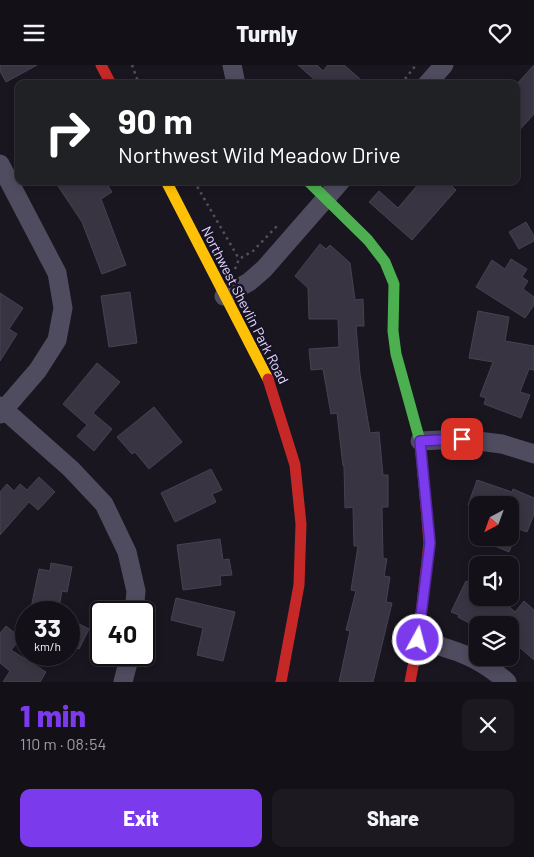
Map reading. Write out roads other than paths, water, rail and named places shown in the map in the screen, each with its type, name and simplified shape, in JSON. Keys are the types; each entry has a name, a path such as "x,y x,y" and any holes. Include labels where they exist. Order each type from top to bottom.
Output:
{"street":[{"path":"101,65 109,80"},
{"path":"232,65 235,80"},
{"path":"431,80 444,65"},
{"path":"0,164 57,273 63,308 57,340 38,370 1,410 71,469 104,504 126,552 136,591 135,601"},
{"name":"Northwest Shevlin Park Road","path":"168,185 266,375 295,465 301,524 299,585 281,682"},
{"path":"312,185 368,240 385,262 394,284 393,331 396,354 420,441 430,543 418,640 410,682"},
{"path":"224,296 249,282 264,269 337,185"},
{"path":"420,441 472,440 502,444 534,453"},
{"path":"418,640 458,651 477,659 507,682"},
{"path":"123,682 127,666"}]}
